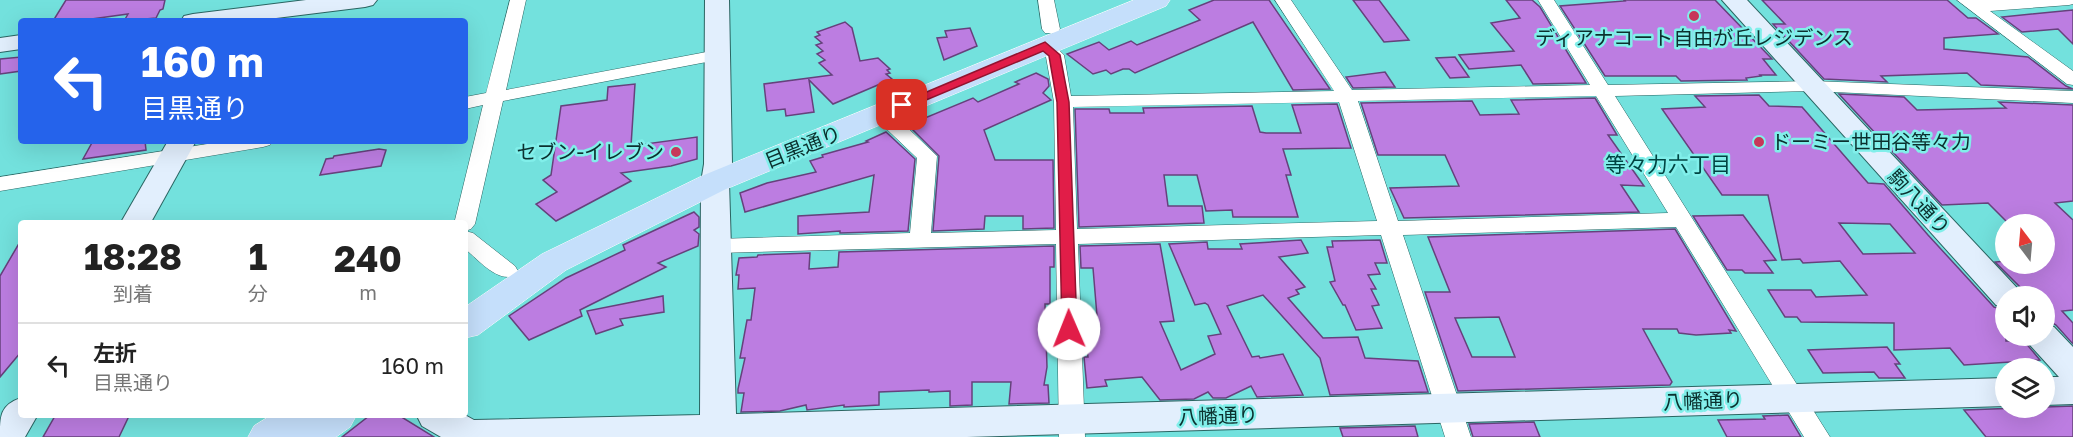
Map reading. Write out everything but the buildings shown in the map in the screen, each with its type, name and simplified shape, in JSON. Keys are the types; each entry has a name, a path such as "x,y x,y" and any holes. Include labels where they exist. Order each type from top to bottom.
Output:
{"main road":[{"name":"目黒通り","path":"468,323 554,262 716,173 1047,25 1124,0"},
{"name":"目黒通り","path":"468,299 507,271 668,186 716,173 882,114 1047,25 1157,0"},
{"path":"268,437 297,418"},
{"path":"304,437 333,418"}],"street":[{"path":"213,18 365,0"},
{"path":"465,220 518,0"},
{"path":"716,433 717,0"},
{"path":"1283,0 1347,97 1453,423"},
{"path":"1546,0 1817,437"},
{"name":"駒八通り","path":"1734,0 1997,286"},
{"path":"1970,4 2069,0"},
{"path":"1970,4 2073,80"},
{"path":"1047,25 1063,102 1072,429"},
{"path":"0,45 18,42"},
{"path":"468,102 717,55"},
{"path":"1063,102 1812,86 2073,97"},
{"path":"882,114 927,156 920,241"},
{"path":"0,184 177,149 230,144"},
{"path":"137,220 177,149"},
{"path":"717,246 1684,220"},
{"path":"468,240 507,271"},
{"path":"2051,346 2073,369"},
{"path":"2055,391 2073,390"},
{"name":"八幡通り","path":"438,418 469,436 1453,423 1793,398 1995,392"},
{"path":"6,437 18,417"}],"place":[{"name":"ディアナコート自由が丘レジデンス","path":"1694,16"},
{"name":"ドーミー世田谷等々力","path":"1759,142"},
{"name":"セブン-イレブン","path":"676,152"}],"district":[{"name":"等々力六丁目","path":"1668,165"}],"route":[{"path":"902,105 1045,46 1055,55 1063,102 1069,329"}]}
